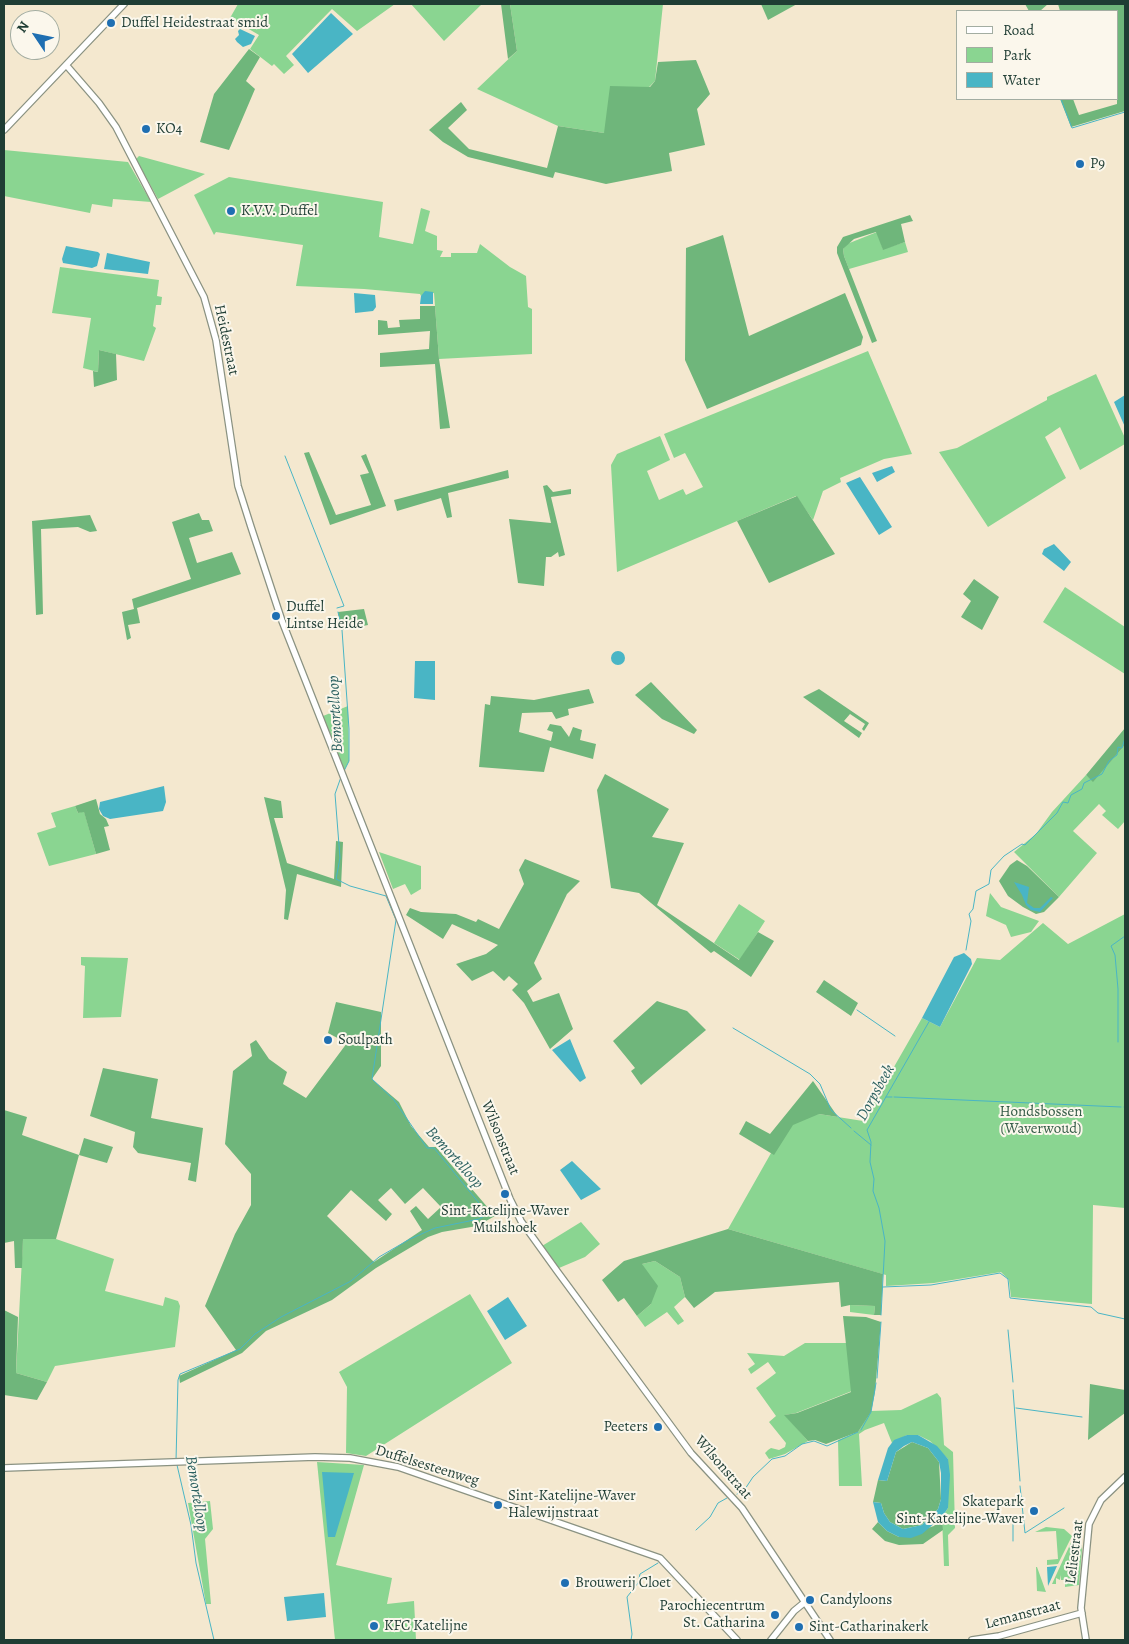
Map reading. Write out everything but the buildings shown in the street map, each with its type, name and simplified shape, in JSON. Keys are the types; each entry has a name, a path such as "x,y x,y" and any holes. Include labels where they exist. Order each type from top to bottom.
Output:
{"street":[{"path":"4,130 124,4"},
{"name":"Heidestraat","path":"67,66 116,126 204,297 216,340 238,486 282,621"},
{"name":"Wilsonstraat","path":"282,621 521,1221 580,1304 698,1461 742,1508 830,1640"},
{"name":"Duffelsesteenweg","path":"4,1468 315,1457 350,1458 390,1465 660,1558 737,1640"},
{"name":"Leliestraat","path":"1086,1640 1082,1613 1089,1524 1101,1500 1125,1478"},
{"path":"771,1640 794,1611 806,1602"},
{"name":"Lemanstraat","path":"972,1640 999,1636 1082,1613"}],"green space":[{"path":"238,4 395,4 357,31 332,9 286,56 294,65 284,74 274,64 272,66 250,49 259,35 230,18"},
{"path":"411,4 482,4 444,41"},
{"path":"501,4 510,4 517,51 508,59"},
{"path":"510,4 663,4 655,81 604,133 558,126 477,89 517,51"},
{"path":"761,4 797,4 768,20"},
{"path":"1025,4 1048,4 1041,10 1028,10"},
{"path":"1058,4 1125,4 1125,111 1071,127 1060,100 1073,100 1079,115 1117,104 1117,100 1119,100 1119,10 1060,10"},
{"path":"249,49 260,57 246,81 255,89 229,150 200,142 214,94"},
{"path":"696,60 710,94 697,109 705,145 669,153 672,171 606,184 555,172 553,178 468,157 443,142 429,130 461,102 467,110 448,128 469,149 547,168 558,126 604,133 610,86 650,87 655,81 658,62"},
{"path":"4,150 128,162 151,202 113,199 112,207 92,204 90,213 4,196"},
{"path":"139,156 205,174 158,199 136,159"},
{"path":"229,177 383,202 379,237 413,244 421,208 430,211 425,231 437,236 437,250 443,251 440,257 451,257 451,253 477,253 480,244 510,267 526,276 528,307 532,309 532,354 439,359 434,293 421,296 420,294 364,289 296,286 303,245 216,232 214,235 194,195"},
{"path":"910,215 913,221 901,224 905,242 883,250 876,232 854,239 843,249 877,341 872,343 837,253 837,247 843,237"},
{"path":"877,232 883,249 905,242 908,252 849,269 843,249 847,244"},
{"path":"723,235 749,336 845,293 863,337 861,345 707,409 685,360 686,248"},
{"path":"60,267 159,280 157,296 162,297 161,305 156,305 153,326 156,328 144,361 99,350 98,372 83,368 91,318 52,313"},
{"path":"420,306 435,306 439,359 450,428 440,429 435,364 380,367 380,353 429,349 430,331 378,335 378,320 387,321 388,328 400,327 399,320 420,319"},
{"path":"99,350 116,354 117,380 94,387 93,371 98,372"},
{"path":"868,351 912,454 884,459 840,478 841,482 823,491 813,520 796,496 617,572 611,465 617,454 660,436 670,460 647,471 659,500 683,489 686,495 703,487 685,453 674,458 664,434"},
{"path":"1096,374 1125,438 1125,444 1080,470 1060,427 1045,437 1066,478 988,527 939,452 957,448 1047,400 1047,397"},
{"path":"309,452 336,515 371,505 360,475 369,473 361,456 366,454 386,506 330,525 304,453"},
{"path":"508,470 509,478 448,493 452,517 447,518 441,498 397,511 394,500"},
{"path":"547,485 553,492 571,489 571,494 551,497 565,555 559,557 558,552 551,557 546,557 544,586 518,583 509,519 551,523 543,486"},
{"path":"797,496 835,554 769,583 737,521"},
{"path":"199,513 202,520 209,520 213,531 189,538 197,563 232,552 241,574 137,608 140,623 128,625 131,638 127,640 122,612 134,609 132,599 191,579 172,522"},
{"path":"90,515 97,531 90,532 78,527 41,529 43,614 36,615 32,521"},
{"path":"974,579 999,597 982,630 961,617 971,601 963,594"},
{"path":"1065,587 1125,627 1125,674 1043,622"},
{"path":"364,609 368,625 342,630 338,612"},
{"path":"651,682 697,730 694,734 662,719 635,695"},
{"path":"589,689 594,703 568,709 569,715 556,719 552,712 522,713 519,732 551,741 553,732 547,730 550,724 561,726 569,737 573,727 582,730 580,740 596,744 593,759 550,747 544,772 479,767 485,704 490,705 491,696 534,700"},
{"path":"819,689 869,723 864,731 862,729 865,724 850,714 844,721 862,733 859,738 803,697"},
{"path":"348,706 349,761 344,771 323,716"},
{"path":"1125,728 1125,745 1093,782 1086,775"},
{"path":"1125,745 1125,821 1118,829 1102,815 1106,811 1099,804 1073,831 1097,853 1059,897 1014,852 1036,834 1052,812 1086,775 1093,781"},
{"path":"605,774 669,809 652,837 684,843 657,905 739,960 758,932 774,941 751,977 714,951 711,953 639,893 611,888 597,790"},
{"path":"264,797 281,801 283,818 274,818 287,863 334,879 336,841 343,842 341,887 297,874 288,920 284,919 286,890"},
{"path":"96,799 100,814 106,819 109,826 104,827 110,850 96,854 84,812 78,813 75,806"},
{"path":"75,806 78,813 84,811 96,854 49,866 37,833 56,827 51,813"},
{"path":"379,852 421,866 421,889 411,895 405,884 393,889"},
{"path":"525,859 580,881 567,894 534,963 542,979 527,991 533,1002 559,993 573,1029 550,1049 524,1003 512,990 518,984 509,976 504,981 493,971 472,981 456,964 486,954 498,945 452,924 443,939 406,915 410,908 421,912 456,914 476,922 478,919 499,929 524,884 519,870"},
{"path":"1017,860 1027,866 1059,897 1044,912 1036,914 1023,907 1008,896 999,881 1010,865"},
{"path":"990,893 1001,907 1039,921 1031,932 1011,937 1006,925 986,916"},
{"path":"739,904 765,921 740,960 714,943"},
{"name":"Hondsbossen (Waverwoud)","path":"1125,914 1125,1208 1093,1205 1092,1304 1011,1297 1009,1280 1001,1272 934,1283 886,1286 886,1275 728,1229 792,1116 819,1114 863,1121 922,1018 940,1027 977,958 1000,960 1043,923 1068,944"},
{"path":"81,957 128,958 121,1017 83,1018 85,966 81,965"},
{"path":"824,980 858,1003 851,1016 816,992"},
{"path":"657,1001 687,1011 706,1030 641,1085 631,1071 635,1068 613,1041"},
{"path":"336,1002 381,1012 381,1066 372,1079 399,1102 411,1126 429,1147 436,1147 495,1216 477,1226 442,1232 428,1237 376,1268 332,1300 266,1331 242,1353 180,1383 179,1376 236,1350 205,1306 235,1234 251,1205 251,1174 225,1144 233,1071 252,1056 250,1044 256,1040 269,1059 287,1072 283,1084 306,1098 347,1043 328,1033","holes":["391,1188 405,1204 423,1188 441,1207 428,1219 416,1206 410,1211 422,1230 374,1262 327,1216 351,1190 386,1221 392,1214 378,1200"]},
{"path":"103,1068 158,1079 151,1118 203,1128 196,1182 188,1180 191,1163 138,1153 133,1147 135,1132 90,1116"},
{"path":"813,1081 838,1117 819,1114 793,1125 774,1155 739,1134 746,1121 770,1134"},
{"path":"4,1110 27,1117 22,1135 79,1155 56,1239 23,1239 22,1268 15,1268 14,1241 4,1243"},
{"path":"84,1138 113,1147 107,1163 79,1155"},
{"path":"581,1222 600,1244 585,1257 559,1268 542,1246"},
{"path":"728,1229 883,1274 881,1315 874,1315 875,1306 850,1305 841,1307 839,1282 715,1292 694,1308 685,1297 680,1277 655,1261 642,1264 658,1286 651,1304 637,1316 624,1298 618,1302 602,1280 624,1261"},
{"path":"23,1239 56,1239 114,1259 105,1291 163,1306 165,1297 178,1301 180,1306 175,1347 55,1366 47,1382 16,1373"},
{"path":"655,1261 680,1277 685,1297 674,1307 684,1321 678,1325 667,1312 645,1327 637,1316 651,1304 642,1264"},
{"path":"470,1294 512,1363 366,1456 346,1453 347,1387 339,1372"},
{"path":"850,1305 875,1306 874,1315 850,1312"},
{"path":"4,1310 18,1317 16,1373 47,1382 37,1400 4,1395"},
{"path":"843,1316 866,1317 881,1322 875,1392 871,1412 858,1432 826,1444 815,1440 808,1441 784,1415 797,1413 851,1392"},
{"path":"805,1343 847,1343 852,1391 796,1413 785,1415 808,1441 785,1454 769,1459 765,1453 768,1450 771,1448 779,1450 785,1447 786,1443 769,1422 776,1416 756,1388 776,1373 768,1362 751,1374 748,1369 755,1364 747,1353 784,1356"},
{"path":"1090,1384 1125,1390 1125,1413 1088,1440"},
{"path":"937,1393 941,1398 944,1445 953,1452 955,1528 948,1535 949,1566 944,1566 942,1517 948,1508 948,1459 930,1441 918,1435 907,1435 892,1443 884,1423 865,1430 859,1434 862,1486 839,1486 838,1440 858,1432 871,1411 901,1410"},
{"path":"912,1442 928,1448 939,1462 941,1499 938,1509 922,1525 903,1529 890,1522 884,1513 881,1503 873,1502 878,1480 887,1481 896,1452"},
{"path":"317,1462 364,1465 336,1565 392,1578 387,1604 414,1601 416,1640 335,1640"},
{"path":"210,1501 213,1529 205,1539 211,1604 206,1604 188,1503"},
{"path":"942,1517 943,1530 923,1544 899,1545 885,1541 872,1529 878,1522 887,1531 899,1537 934,1526"},
{"path":"1046,1527 1064,1529 1072,1536 1058,1564 1047,1565 1047,1560 1058,1559 1056,1531 1035,1532"},
{"path":"1074,1536 1080,1539 1082,1550 1079,1585 1065,1587 1065,1580 1061,1580 1061,1575 1060,1580 1056,1578 1056,1584 1052,1584"},
{"path":"1037,1567 1046,1592 1037,1591"}],"water":[{"path":"331,13 353,34 308,73 292,54"},
{"path":"240,29 255,36 251,44 243,47 237,42 235,39 239,35 238,31"},
{"path":"66,246 98,252 100,254 97,266 92,268 63,263 62,259"},
{"path":"107,253 150,262 148,274 104,269"},
{"path":"425,291 433,292 433,304 420,304 421,296"},
{"path":"354,293 375,295 376,307 373,311 355,313"},
{"path":"1125,395 1125,427 1114,402"},
{"path":"892,466 895,472 877,482 872,473"},
{"path":"860,477 892,527 879,535 846,483"},
{"path":"1054,544 1071,562 1064,571 1042,554 1044,549"},
{"path":"618,651 623,653 625,658 623,663 618,665 613,663 611,658 613,653"},
{"path":"415,661 435,661 435,700 414,698"},
{"path":"164,786 166,802 163,811 110,819 103,816 99,809 100,802"},
{"path":"1014,882 1029,887 1027,903 1034,908 1040,908 1051,897 1053,898 1040,912 1031,910 1026,905"},
{"path":"964,953 971,959 972,964 940,1027 922,1018 954,957"},
{"path":"570,1039 586,1078 580,1082 552,1050"},
{"path":"572,1161 601,1189 581,1200 560,1170"},
{"path":"508,1297 527,1326 505,1340 487,1311"},
{"path":"907,1435 918,1435 937,1446 948,1459 950,1475 948,1508 942,1517 922,1534 911,1538 899,1537 887,1531 878,1522 873,1502 881,1503 884,1513 890,1522 903,1529 922,1525 938,1509 941,1499 941,1473 939,1462 928,1448 912,1442 904,1446 896,1452 887,1481 878,1480 888,1448 894,1440"},
{"path":"322,1472 354,1473 335,1537 328,1537"},
{"path":"1057,1566 1048,1586 1047,1567"},
{"path":"324,1593 326,1617 287,1621 284,1597"}],"waterway":[{"path":"1061,100 1072,128 1125,112"},
{"name":"Bemortelloop","path":"285,456 344,606 337,608"},
{"name":"Bemortelloop","path":"338,612 342,630 349,729 349,761 344,771"},
{"name":"Dorpsbeek","path":"966,950 971,921 969,914 973,909 976,891 989,884 991,870 1004,856 1022,844 1025,845 1057,813 1063,802 1068,803 1071,795 1082,789 1084,783 1102,774 1109,761 1117,755 1118,747 1122,748 1125,738"},
{"name":"Bemortelloop","path":"176,1461 178,1380 180,1374 240,1349 255,1334 281,1317 351,1281 379,1257 410,1239 435,1228 479,1219 488,1214 434,1148 427,1148 394,1100 372,1079 396,920 386,896 350,886 336,879 340,858 335,794 341,777"},
{"path":"1118,1042 1118,989 1115,955 1111,946 1125,936"},
{"path":"857,1010 895,1036"},
{"name":"Dorpsbeek","path":"881,1315 885,1241 879,1208 873,1191 874,1179 870,1162 871,1142 867,1130 930,1020"},
{"path":"733,1028 810,1074 820,1084 831,1110 851,1128"},
{"name":"Dorpsbeek","path":"886,1097 892,1097"},
{"path":"894,1097 1121,1107"},
{"path":"854,1131 871,1145"},
{"path":"883,1287 931,1285 1000,1273 1008,1279 1010,1298 1091,1307 1098,1313 1125,1319"},
{"name":"Dorpsbeek","path":"877,1378 881,1322"},
{"path":"1008,1330 1013,1382"},
{"name":"Dorpsbeek","path":"861,1430 871,1412 876,1383"},
{"path":"1013,1390 1020,1481"},
{"path":"1016,1408 1082,1417"},
{"name":"Dorpsbeek","path":"737,1494 745,1489 753,1477 772,1459 785,1456 802,1444 814,1441 827,1446 858,1432"},
{"name":"Bemortelloop","path":"177,1465 191,1525 196,1563 214,1640"},
{"path":"1020,1486 1025,1533 1064,1508"},
{"name":"Dorpsbeek","path":"696,1530 710,1517 718,1503 727,1498"},
{"path":"1013,1521 1013,1541"},
{"name":"Dorpsbeek","path":"631,1640 632,1634 627,1597 638,1583 640,1574 658,1563"}],"place":[{"name":"Duffel Heidestraat smid","path":"111,23"},
{"name":"KO4","path":"146,129"},
{"name":"P9","path":"1080,164"},
{"name":"K.V.V. Duffel","path":"231,211"},
{"name":"Duffel Lintse Heide","path":"276,616"},
{"name":"Soulpath","path":"328,1040"},
{"name":"Sint-Katelijne-Waver Muilshoek","path":"505,1194"},
{"name":"Peeters","path":"658,1427"},
{"name":"Sint-Katelijne-Waver Halewijnstraat","path":"498,1505"},
{"name":"Skatepark Sint-Katelijne-Waver","path":"1034,1511"},
{"name":"Brouwerij Cloet","path":"565,1583"},
{"name":"Candyloons","path":"810,1600"},
{"name":"Parochiecentrum St. Catharina","path":"775,1615"},
{"name":"KFC Katelijne","path":"374,1626"},
{"name":"Sint-Catharinakerk","path":"799,1627"}]}
